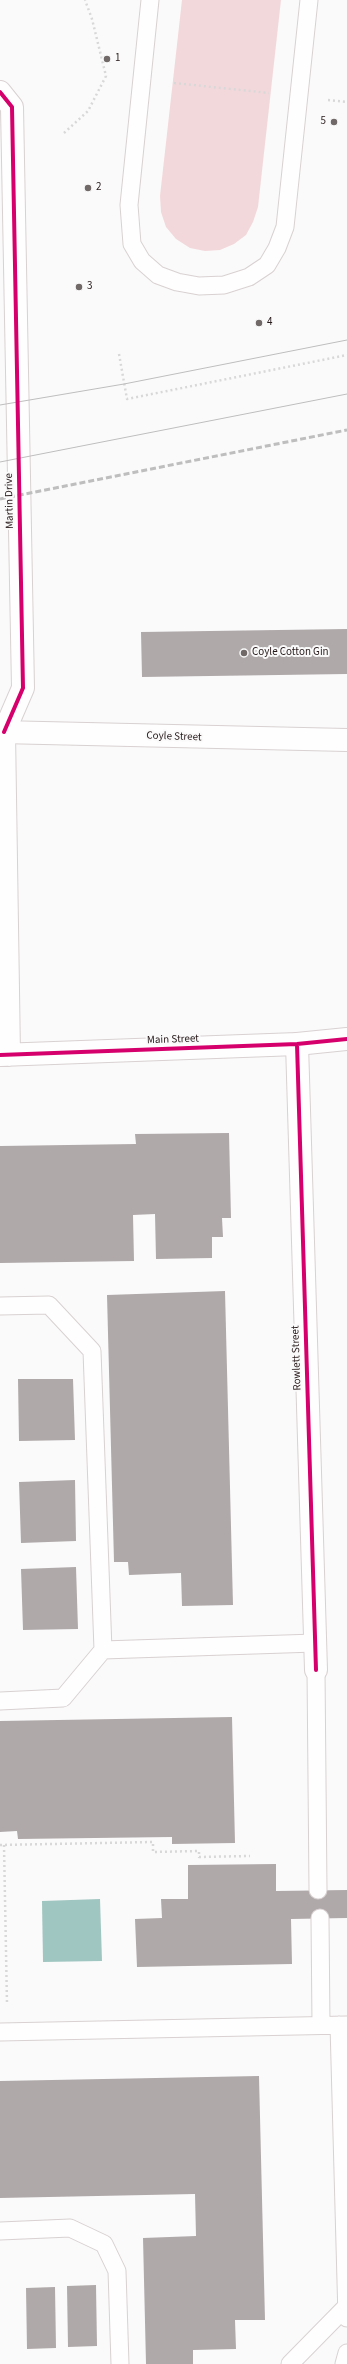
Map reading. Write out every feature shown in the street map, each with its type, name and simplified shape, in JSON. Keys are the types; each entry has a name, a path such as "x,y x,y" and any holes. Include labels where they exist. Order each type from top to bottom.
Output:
{"street":[{"name":"Martin Drive","path":"0,92 12,107 23,688 1,730 5,1055"},
{"name":"Coyle Street","path":"1,730 320,741 347,740"},
{"name":"Main Street","path":"5,1055 297,1044 347,1040"},
{"name":"Rowlett Street","path":"297,1044 316,1670"}],"lane":[{"path":"150,0 129,205 132,244 142,262 158,275 177,282 199,286 224,285 249,277 267,265 277,248 285,227 309,0"},
{"path":"0,1306 49,1305 92,1351 103,1650 63,1698 0,1701"},
{"path":"103,1650 315,1643"},
{"path":"316,1670 318,1890"},
{"path":"320,1918 321,2025"},
{"path":"0,2032 343,2025 346,2313 290,2364"},
{"path":"0,2231 70,2228 104,2244 117,2271 120,2364"},
{"path":"344,2364 347,2353"}],"path":[{"path":"64,133 88,111 106,76 92,19 85,0"},
{"path":"174,83 269,93"},
{"path":"328,100 347,102"},
{"path":"119,354 127,399 347,355"},
{"path":"0,1845 153,1842 153,1852 199,1851 199,1857 250,1856"},
{"path":"4,1845 7,2012"},
{"path":"0,1919 5,1919"}],"shaded area":[{"path":"182,0 281,0 258,207 253,222 246,235 234,244 220,250 205,251 190,248 176,239 166,227 161,212 160,196"}],"water":[{"path":"100,1899 102,1961 43,1962 42,1901"}],"building":[{"name":"Coyle Cotton Gin","path":"347,629 347,674 142,677 141,632"},
{"path":"229,1133 231,1218 222,1218 223,1237 212,1237 212,1258 156,1259 155,1214 133,1215 134,1261 0,1263 0,1146 136,1144 135,1134"},
{"path":"225,1291 233,1605 182,1606 181,1573 129,1575 128,1562 114,1562 107,1295"},
{"path":"18,1379 73,1379 75,1440 19,1441"},
{"path":"75,1480 76,1541 21,1543 19,1482"},
{"path":"76,1567 78,1629 23,1630 21,1569"},
{"path":"232,1717 235,1843 172,1844 172,1837 18,1839 17,1831 0,1832 0,1721"},
{"path":"276,1864 276,1891 347,1890 347,1918 291,1919 292,1964 137,1967 135,1919 162,1918 161,1899 188,1899 188,1865"},
{"path":"259,2076 265,2320 235,2320 236,2349 193,2350 193,2364 146,2364 143,2238 196,2236 195,2194 0,2198 0,2081"},
{"path":"96,2285 97,2346 68,2347 67,2286"},
{"path":"55,2287 56,2348 27,2349 26,2288"}],"tram line":[{"path":"0,405 124,384 347,340"},
{"path":"0,462 347,394"}],"railway":[{"path":"0,499 347,430"}],"cycle path":[{"path":"0,92 12,107 23,688 4,732"},
{"path":"0,1055 297,1044 347,1039"},
{"path":"297,1044 316,1670"}],"place":[{"name":"1","path":"107,59"},
{"name":"5","path":"334,122"},
{"name":"2","path":"88,188"},
{"name":"3","path":"79,287"},
{"name":"4","path":"259,323"},
{"name":"Coyle Cotton Gin","path":"244,653"}]}
